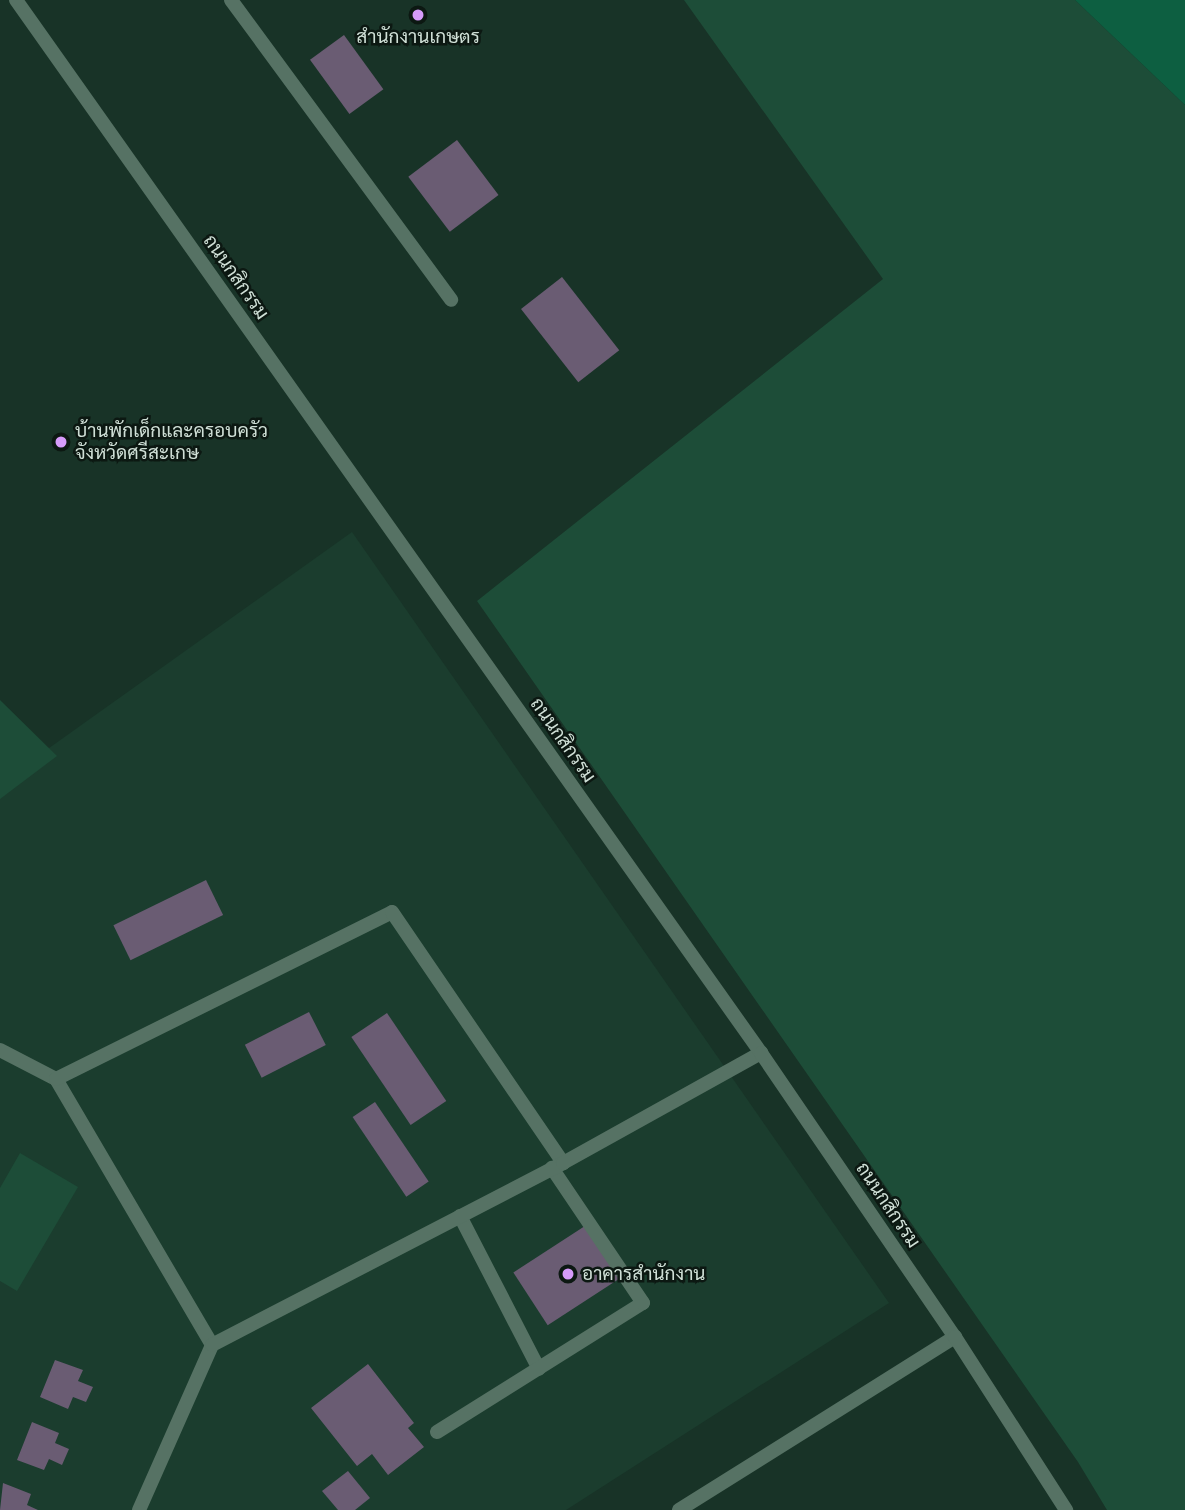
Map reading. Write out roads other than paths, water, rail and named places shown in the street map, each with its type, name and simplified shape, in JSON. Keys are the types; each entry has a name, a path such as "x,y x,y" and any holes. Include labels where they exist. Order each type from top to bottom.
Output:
{"street":[{"name":"ถนนกสิกรรม","path":"16,0 761,1053 955,1337 1066,1510"},
{"path":"231,0 451,300"},
{"path":"56,1079 392,912 558,1166 643,1303 437,1432"},
{"path":"0,1050 56,1079 212,1345"},
{"path":"139,1510 212,1345 558,1166 761,1053"},
{"path":"460,1216 539,1370"},
{"path":"679,1510 955,1337"}],"place":[{"name":"สำนักงานเกษตร","path":"418,15"},
{"name":"บ้านพักเด็กและครอบครัว จังหวัดศรีสะเกษ","path":"61,442"},
{"name":"อาคารสำนักงาน","path":"568,1274"}]}
